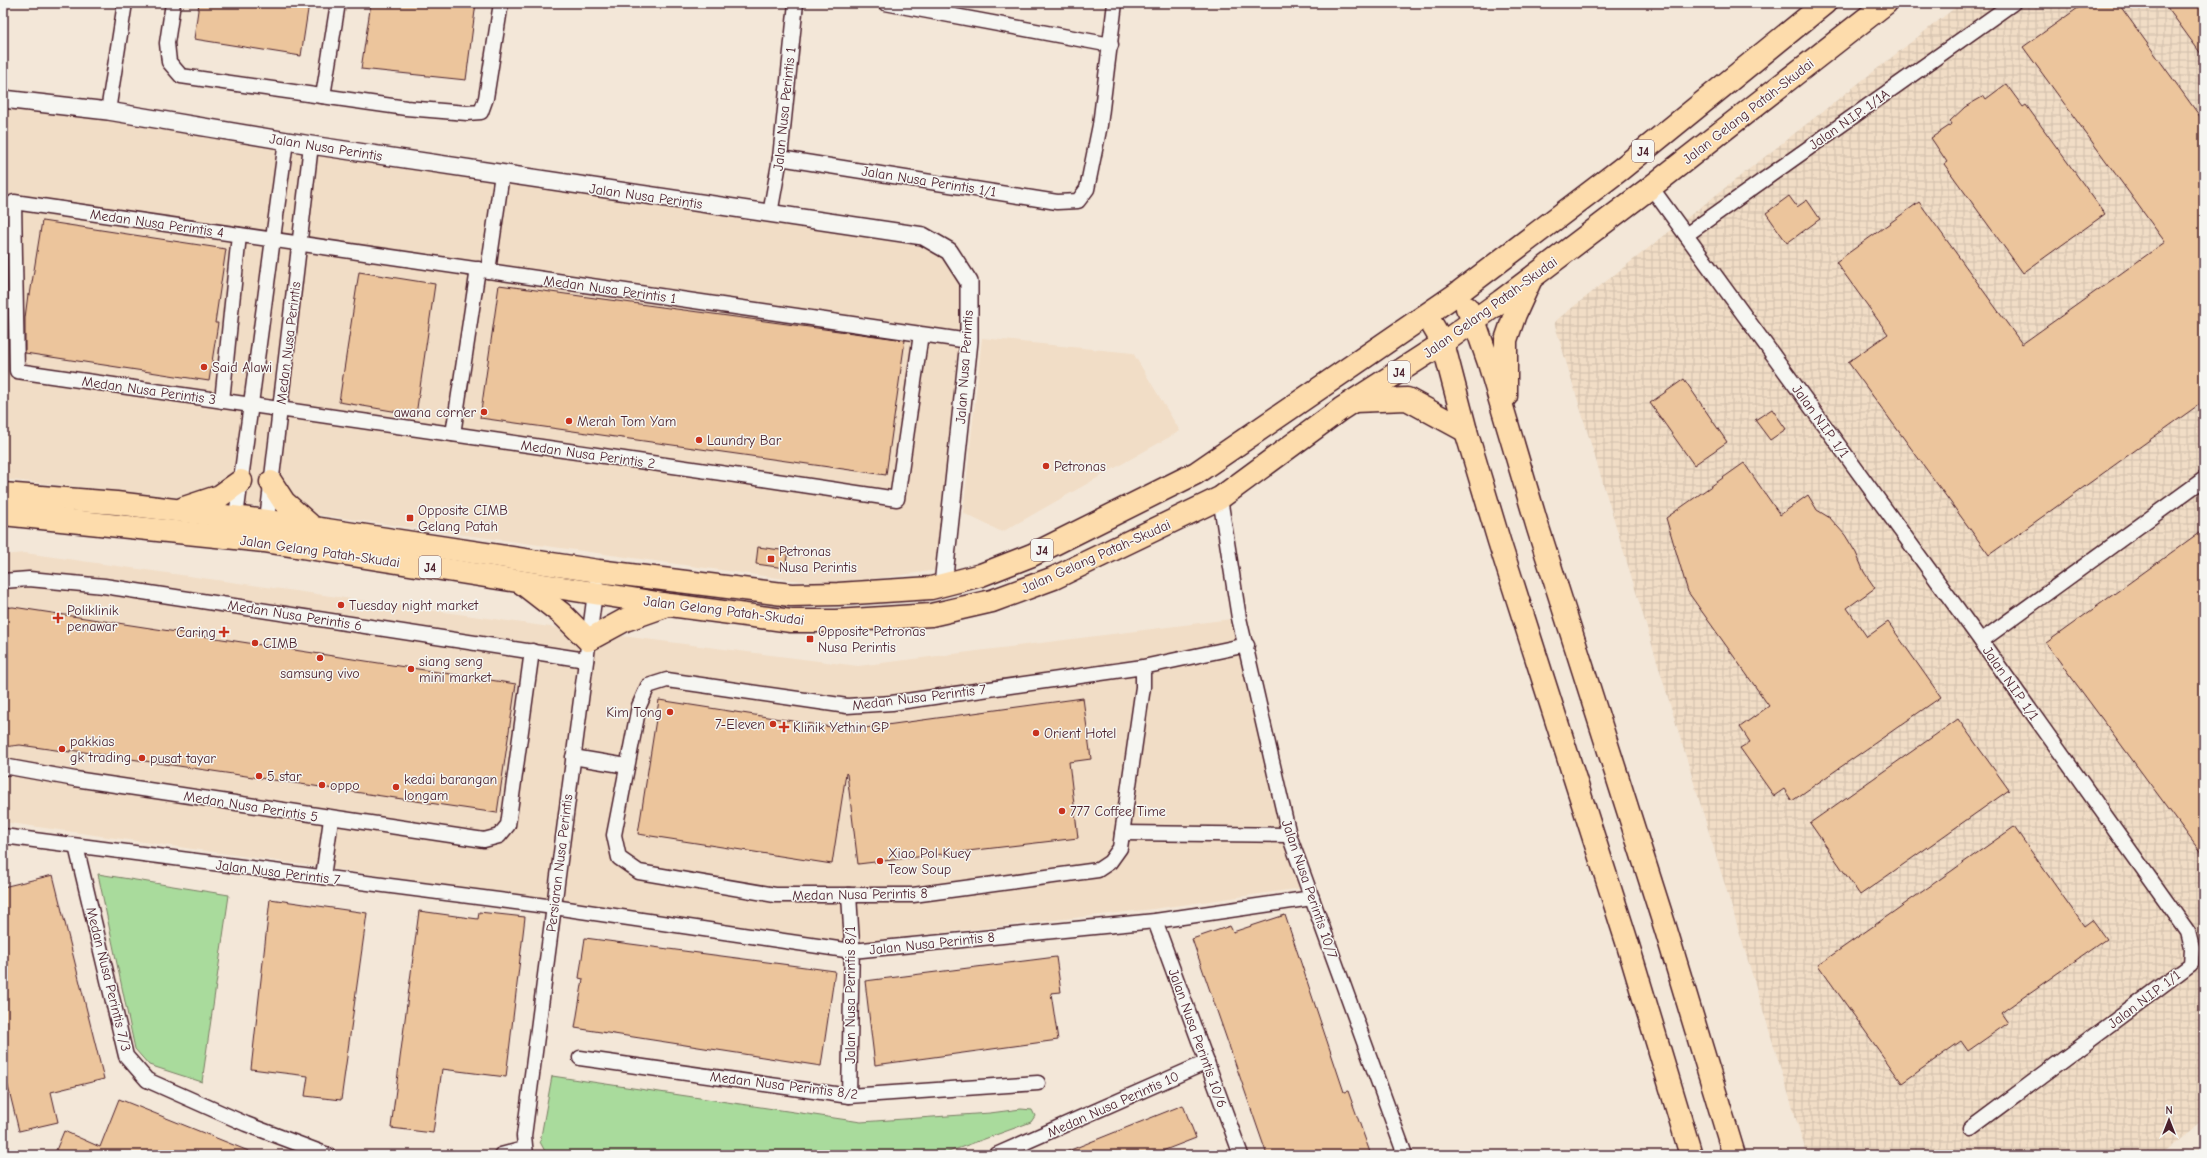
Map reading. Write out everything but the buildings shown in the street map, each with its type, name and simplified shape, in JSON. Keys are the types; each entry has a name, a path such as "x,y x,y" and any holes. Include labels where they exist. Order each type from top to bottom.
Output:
{"main road":[{"name":"Jalan Gelang Patah-Skudai","path":"3,514 234,538 265,531 311,526 598,570 791,595 861,593 931,588 981,575 1032,555 1185,480 1428,316 1621,169 1825,3"},
{"name":"Jalan Gelang Patah-Skudai","path":"3,494 236,517 265,531 519,581 670,605 791,621 836,621 931,615 992,601 1054,578 1220,498 1354,401 1443,343 1532,278 1886,3"},
{"path":"1506,419 1506,340 1515,314 1532,278"},
{"path":"1458,293 1474,320 1506,419 1538,528 1666,930 1734,1155"},
{"path":"1428,316 1443,343 1466,432 1498,541 1627,942 1691,1155"},
{"path":"1354,401 1407,400 1466,432"},
{"path":"177,510 220,496 241,481"},
{"path":"271,482 284,502 311,526"},
{"path":"519,581 562,614 587,650 625,620 670,605"}],"street":[{"path":"108,111 125,3"},
{"path":"173,3 167,43 169,62 181,76 406,108 467,113 482,112 486,98 501,3"},
{"path":"323,96 338,3"},
{"name":"Jalan Nusa Perintis 1","path":"770,214 780,158 796,3"},
{"path":"886,3 1111,45 1115,3"},
{"path":"1796,26 1806,3"},
{"name":"Jalan N.I.P. 1/1A","path":"1686,235 2013,3"},
{"name":"Jalan Nusa Perintis 1/1","path":"780,158 1057,202 1078,201 1087,189 1100,125 1111,45"},
{"name":"Jalan Nusa Perintis","path":"3,99 108,111 312,145 923,236 949,251 969,282 969,341 943,585"},
{"path":"234,538 286,141"},
{"name":"Medan Nusa Perintis","path":"265,531 312,145"},
{"path":"453,434 502,174"},
{"name":"Jalan N.I.P. 1/1","path":"1651,187 1980,641 2188,932 2192,948 2191,964 1971,1128"},
{"name":"Medan Nusa Perintis 4","path":"17,371 14,202 300,244"},
{"path":"222,401 239,235"},
{"name":"Medan Nusa Perintis 1","path":"300,244 921,334"},
{"path":"921,334 969,341"},
{"name":"Medan Nusa Perintis 2","path":"280,409 897,499 921,334"},
{"name":"Medan Nusa Perintis 3","path":"17,371 280,409"},
{"path":"1980,641 2204,479"},
{"name":"Jalan Nusa Perintis 10/7","path":"1220,498 1239,618 1247,645 1289,835 1405,1155"},
{"name":"Persiaran Nusa Perintis","path":"525,1152 524,1136 598,570"},
{"name":"Medan Nusa Perintis 6","path":"3,581 29,579 104,586 532,651 587,650"},
{"path":"1247,645 1143,667 1143,687 1122,833 1289,835"},
{"name":"Medan Nusa Perintis 5","path":"3,768 9,767 75,779 331,819 484,840 499,836 508,825 532,651"},
{"name":"Medan Nusa Perintis 7","path":"627,766 638,706 648,686 667,680 847,706 892,703 1143,667"},
{"path":"573,757 627,766"},
{"name":"Medan Nusa Perintis 8","path":"627,766 614,835 619,858 639,872 775,895 913,895 1098,870 1110,862 1120,848 1122,833"},
{"path":"323,877 331,819"},
{"name":"Jalan Nusa Perintis 7","path":"3,836 554,907"},
{"name":"Medan Nusa Perintis 7/3","path":"76,846 126,1056 147,1080 246,1124 328,1155"},
{"name":"Jalan Nusa Perintis 8/1","path":"850,895 852,951 850,1096"},
{"name":"Jalan Nusa Perintis 8","path":"554,907 852,951 1156,921 1312,898"},
{"name":"Jalan Nusa Perintis 10/6","path":"1156,921 1241,1155"},
{"name":"Medan Nusa Perintis 8/2","path":"580,1058 850,1096 1038,1083"},
{"name":"Medan Nusa Perintis 10","path":"996,1155 1207,1062"},
{"path":"501,1155 525,1152"}],"shaded area":[{"path":"1961,3 2204,3 2204,1120 2159,1155 1807,1155 1554,322"},
{"path":"3,102 268,148 635,199 949,251 969,282 945,569 830,585 269,508 3,479"},
{"path":"982,338 1133,353 1180,431 1002,532 963,513"},
{"path":"25,553 543,626 858,666 1239,618 1309,887 1153,909 852,943 3,822 3,555"}],"green space":[{"path":"98,874 229,895 202,1082 149,1065 135,1049"},
{"path":"552,1076 861,1122 990,1113 1021,1109 1032,1110 1035,1116 1031,1122 940,1155 547,1155 540,1142"}],"place":[{"name":"Said Alawi","path":"204,367"},
{"name":"awana corner","path":"484,412"},
{"name":"Merah Tom Yam","path":"569,421"},
{"name":"Laundry Bar","path":"699,440"},
{"name":"Petronas","path":"1046,466"},
{"name":"Opposite CIMB Gelang Patah","path":"410,518"},
{"name":"Petronas Nusa Perintis","path":"771,559"},
{"name":"Tuesday night market","path":"341,605"},
{"name":"Poliklinik penawar","path":"58,618"},
{"name":"Caring","path":"224,632"},
{"name":"Opposite Petronas Nusa Perintis","path":"810,639"},
{"name":"CIMB","path":"255,643"},
{"name":"samsung vivo","path":"320,658"},
{"name":"siang seng mini market","path":"411,669"},
{"name":"Kim Tong","path":"670,712"},
{"name":"7-Eleven","path":"773,724"},
{"name":"Klinik Yethin GP","path":"784,727"},
{"name":"Orient Hotel","path":"1036,733"},
{"name":"pakkias gk trading","path":"62,749"},
{"name":"pusat tayar","path":"142,758"},
{"name":"5 star","path":"259,776"},
{"name":"oppo","path":"322,785"},
{"name":"kedai barangan longam","path":"396,787"},
{"name":"777 Coffee Time","path":"1062,811"},
{"name":"Xiao Pol Kuey Teow Soup","path":"880,861"}]}
